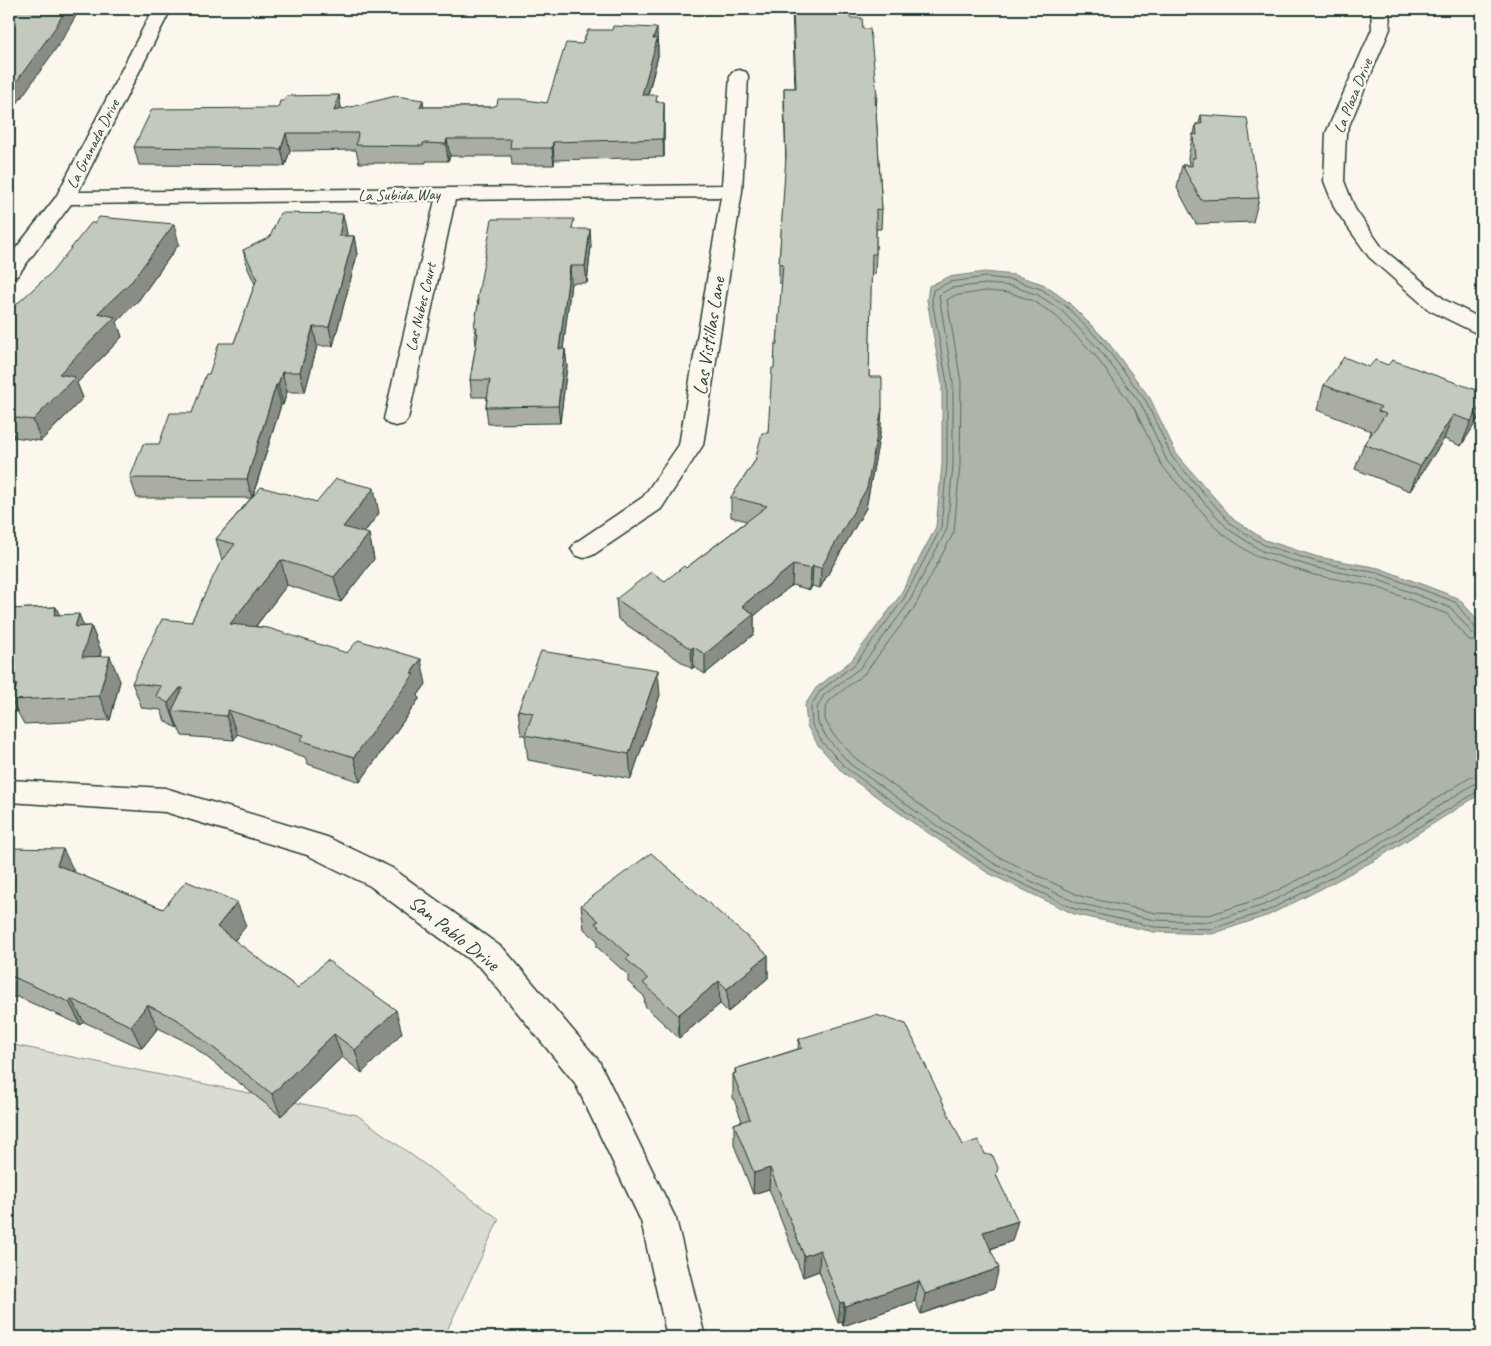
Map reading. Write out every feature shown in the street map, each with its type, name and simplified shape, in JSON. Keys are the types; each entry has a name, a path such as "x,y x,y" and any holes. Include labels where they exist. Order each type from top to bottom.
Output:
{"street":[{"name":"La Granada Drive","path":"9,271 65,198 162,9"},
{"name":"La Plaza Drive","path":"1380,9 1381,29 1336,133 1334,181 1344,209 1376,253 1438,305 1482,328"},
{"name":"Las Vistillas Lane","path":"584,549 652,503 692,445 732,192 739,76"},
{"name":"La Subida Way","path":"65,198 732,192"},
{"name":"Las Nubes Court","path":"396,418 446,195"},
{"name":"San Pablo Drive","path":"9,791 165,800 316,846 381,877 493,959 587,1072 658,1219 686,1337"}],"shaded area":[{"path":"9,1044 357,1115 499,1219 444,1337 9,1337"}],"water":[{"path":"985,272 1014,275 1043,284 1068,302 1107,341 1150,398 1177,455 1234,520 1265,540 1318,557 1379,568 1458,598 1477,619 1482,630 1482,793 1377,859 1317,891 1269,915 1212,934 1154,932 1074,914 988,873 842,772 818,745 807,726 805,705 816,688 851,661 899,597 936,527 942,464 942,383 927,300 929,286 948,277"}],"building":[{"path":"9,9 66,9 55,28 9,92"},
{"path":"793,9 848,9 850,18 862,18 863,29 870,29 877,95 875,95 882,210 876,209 876,254 872,254 869,377 882,377 882,408 867,488 821,568 813,566 811,569 793,565 742,606 754,614 705,654 693,647 691,649 616,599 651,572 665,581 684,566 686,568 767,506 731,497 755,461 762,433 768,433 772,368 774,368 775,344 777,344 783,264 779,263 786,156 784,88 796,88"},
{"path":"613,26 657,28 653,39 657,39 642,95 657,95 656,102 664,102 663,139 553,142 552,148 510,148 511,139 447,139 446,144 423,143 423,146 356,145 358,133 286,133 281,149 134,147 152,109 278,108 280,101 284,101 286,96 339,95 334,111 396,96 423,100 420,107 491,107 497,105 498,99 519,99 547,103 566,43 582,44 588,30 612,30"},
{"path":"1201,115 1247,118 1259,198 1201,200 1182,165 1192,166 1192,158 1195,158 1193,134 1197,135 1196,124 1202,124"},
{"path":"280,213 343,214 339,236 354,236 329,327 313,327 300,372 282,372 278,385 276,385 247,479 130,478 143,444 159,444 170,413 192,413 206,374 209,374 219,343 234,343 257,278 243,250 270,237"},
{"path":"99,217 174,224 132,281 98,313 115,317 59,374 75,377 33,420 9,417 9,311 52,272 91,223 95,223"},
{"path":"492,219 574,219 572,229 590,229 585,266 570,266 559,349 565,349 558,406 486,407 490,380 470,380 478,333 476,333 477,327 474,327 479,300 477,300"},
{"path":"1344,357 1369,367 1375,360 1388,365 1392,360 1482,392 1482,403 1471,421 1453,415 1420,466 1364,444 1386,414 1378,411 1381,407 1324,385"},
{"path":"336,479 374,488 343,527 369,534 334,577 281,560 230,624 268,628 347,653 358,640 421,659 411,673 414,674 354,757 300,740 304,735 228,710 226,716 172,711 183,688 180,688 168,703 156,696 161,686 132,683 162,619 191,622 219,565 235,544 216,539 261,487 317,502"},
{"path":"56,607 54,615 79,614 75,627 91,626 82,657 110,656 99,696 12,700 17,684 9,686 9,609"},
{"path":"541,651 658,670 629,754 525,735 533,713 518,710"},
{"path":"9,848 63,849 57,865 163,909 186,881 237,902 217,927 298,988 327,960 396,1010 355,1050 334,1034 272,1094 178,1020 147,1005 131,1026 71,999 69,1002 9,975"},
{"path":"651,853 768,955 727,989 719,981 678,1015 643,983 648,979 626,959 630,956 595,923 599,921 581,905"},
{"path":"876,1015 906,1024 963,1145 978,1140 985,1154 993,1156 998,1168 996,1175 1018,1221 983,1232 999,1268 925,1294 919,1281 845,1306 844,1302 840,1303 820,1250 804,1256 770,1168 754,1173 734,1124 750,1119 733,1074 736,1073 735,1069 802,1048 799,1039"}]}
